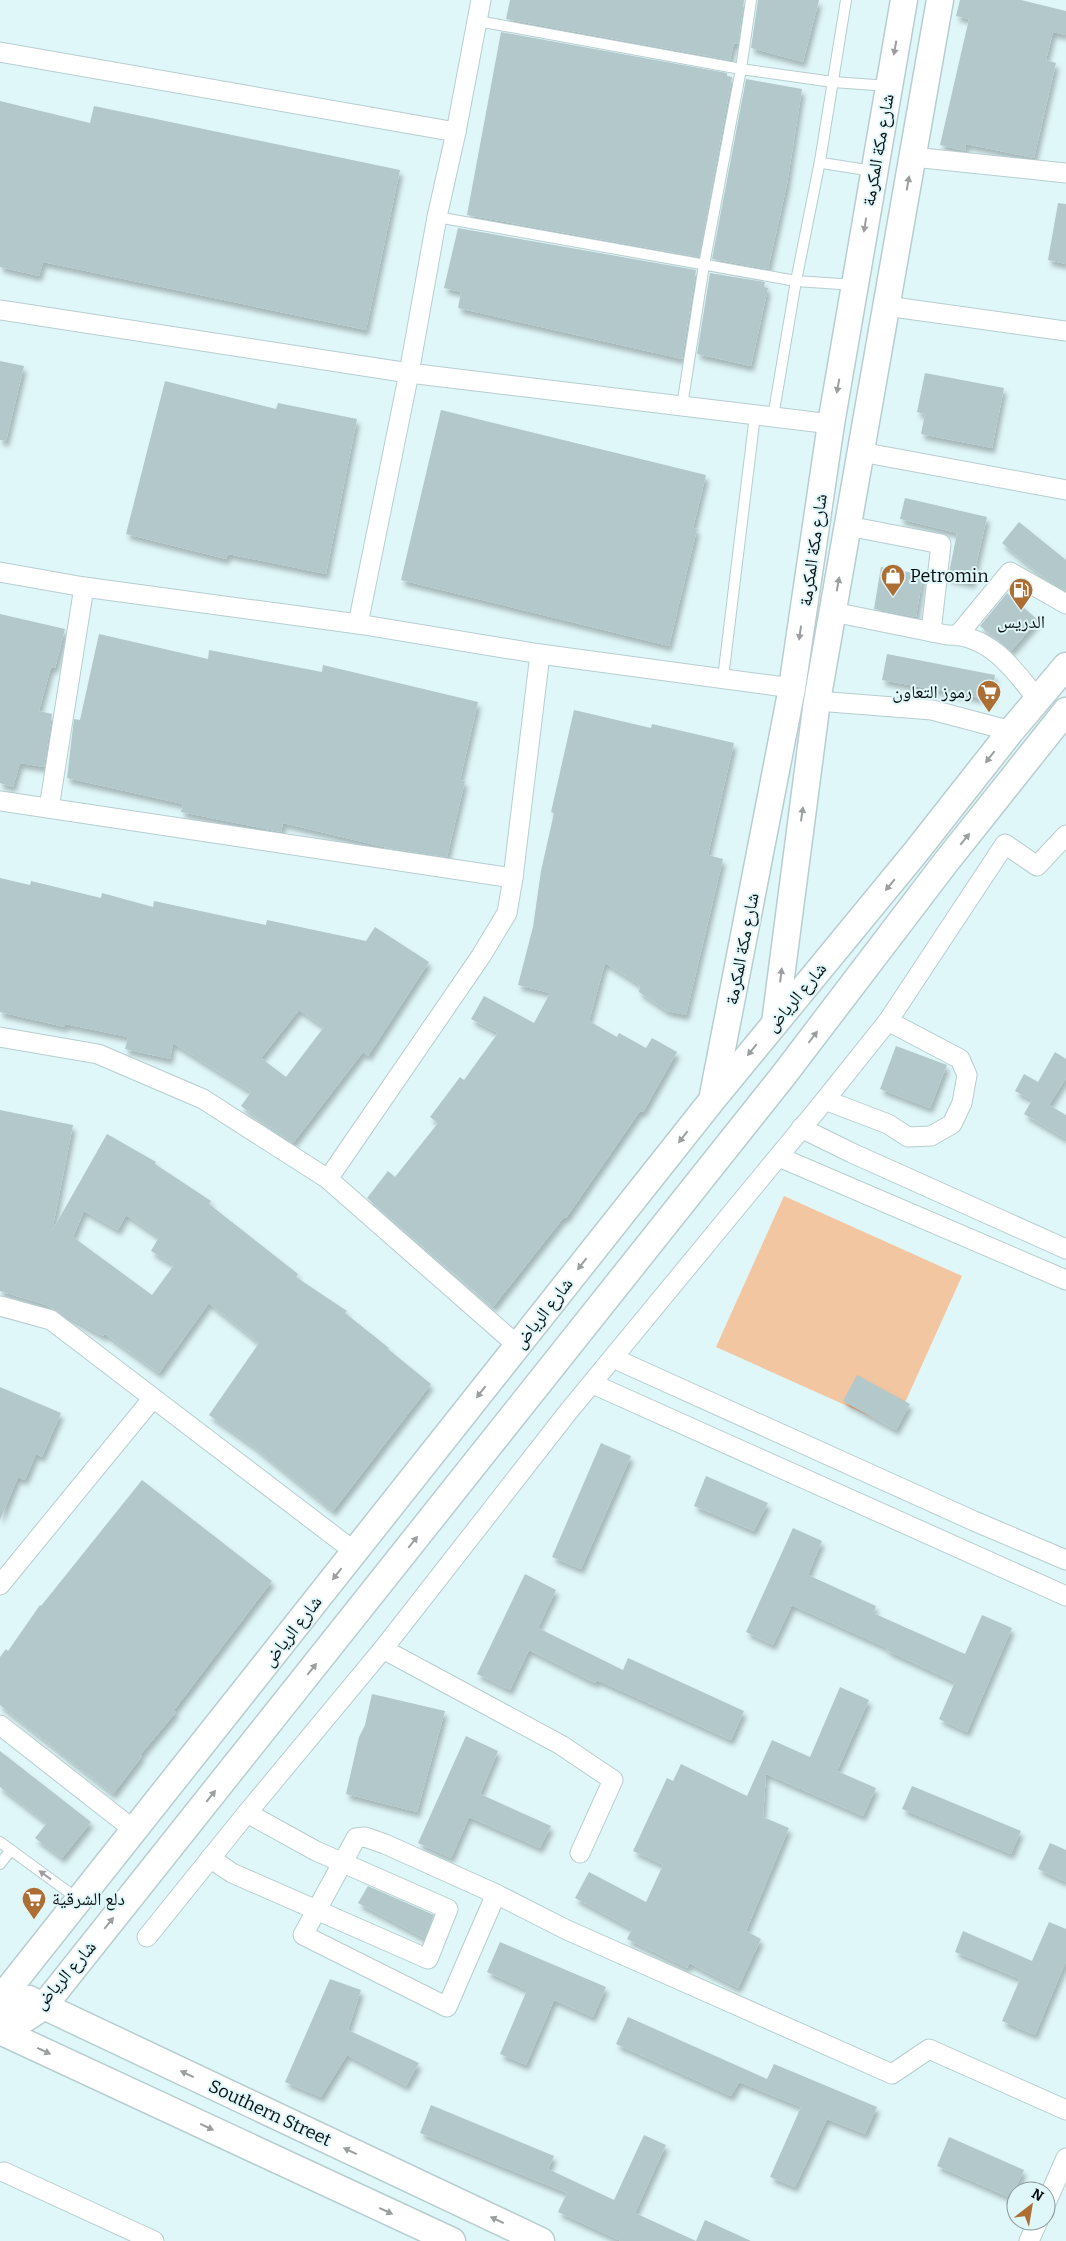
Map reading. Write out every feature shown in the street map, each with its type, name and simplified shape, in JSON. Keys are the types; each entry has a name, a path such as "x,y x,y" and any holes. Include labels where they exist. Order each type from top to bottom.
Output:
{"main road":[{"name":"شارع مكة المكرمة","path":"713,1098 792,688 831,424 904,0"},
{"name":"شارع مكة المكرمة","path":"775,1023 817,701 940,0"},
{"path":"856,285 862,309 869,322 885,316"},
{"name":"شارع الرياض","path":"2,2032 4,1986 79,1900 713,1098 930,835 1011,731 1066,666"},
{"name":"شارع الرياض","path":"2,2032 43,2007 783,1076 946,862 1066,711"},
{"path":"930,835 932,854 939,861 946,862"},
{"path":"785,944 816,958 830,956"},
{"name":"Southern Street","path":"4,1986 43,2007 542,2241"},
{"path":"2,2032 452,2241"}],"street":[{"path":"358,624 481,0"},
{"path":"0,52 456,132"},
{"path":"912,157 1066,173"},
{"path":"0,310 409,373 831,424"},
{"path":"885,316 1066,331"},
{"path":"861,452 1066,490"},
{"path":"848,526 941,544 931,632"},
{"path":"0,572 84,587 358,624 540,654 792,688"},
{"path":"958,635 1010,572 1066,604"},
{"path":"49,808 84,587"},
{"path":"833,612 931,632 958,635 993,648 1012,666 1037,699"},
{"path":"328,1179 481,956 506,913 513,878 540,654"},
{"path":"817,701 932,710 1011,731"},
{"path":"0,801 513,878"},
{"path":"147,1937 246,1813 383,1649 568,1412 593,1384 888,1021 1005,844 1037,866 1066,835"},
{"path":"825,1100 888,1124 908,1137 931,1136 952,1124 962,1103 967,1075 960,1059 888,1021"},
{"path":"0,1037 98,1054 203,1099 328,1179 518,1346"},
{"path":"801,1128 852,1153 1066,1248"},
{"path":"778,1157 1066,1280"},
{"path":"0,1306 51,1320 355,1552"},
{"path":"613,1358 965,1517 1066,1560"},
{"path":"593,1384 1066,1596"},
{"path":"0,1586 153,1398"},
{"path":"383,1649 561,1745 613,1780 580,1853"},
{"path":"0,1725 134,1830"},
{"path":"210,1858 232,1873 428,1959 448,1909 341,1862 246,1813"},
{"path":"496,1894 447,2007 303,1935 341,1862 356,1838 365,1837 385,1844 496,1894 566,1930 892,2074 929,2049 1066,2110"},
{"path":"1056,2181 1066,2158"},
{"path":"4,2172 154,2241"}],"lane":[{"path":"682,406 704,265 741,69 751,0"},
{"path":"774,417 796,281 820,161 846,0"},
{"path":"478,21 741,69 833,82 888,86"},
{"path":"820,161 822,163 874,171"},
{"path":"437,217 796,281 856,285"},
{"path":"723,678 755,415"},
{"path":"0,1842 79,1900"},
{"path":"0,1864 11,1850"}],"shaded area":[{"path":"784,1196 962,1276 894,1427 716,1347"}],"building":[{"path":"510,0 744,0 738,44 734,43 730,60 506,19"},
{"path":"758,0 819,0 803,62 751,48"},
{"path":"960,0 1021,0 1066,11 1066,35 1053,32 1046,60 1056,63 1034,158 966,144 965,151 940,145 969,19 956,16"},
{"path":"501,32 727,73 727,76 732,77 699,257 467,215"},
{"path":"746,79 802,89 787,184 768,269 712,259"},
{"path":"0,101 90,123 94,106 400,170 366,330 43,262 39,276 0,267"},
{"path":"1058,203 1066,204 1066,264 1048,260"},
{"path":"458,228 696,270 682,359 458,308 461,292 444,288"},
{"path":"710,273 765,282 764,287 768,288 751,366 697,354"},
{"path":"0,361 24,366 6,441 0,440"},
{"path":"925,373 1004,388 992,448 921,434 925,414 917,412"},
{"path":"165,381 276,409 278,403 357,419 326,574 228,554 226,559 126,534"},
{"path":"441,410 706,475 693,528 697,529 669,646 401,580"},
{"path":"905,498 987,517 972,583 948,578 957,533 900,519"},
{"path":"1019,522 1066,560 1066,591 1048,581 1002,543"},
{"path":"881,567 923,575 916,617 874,609"},
{"path":"1007,593 1038,620 1011,651 980,626"},
{"path":"0,614 65,629 55,668 51,667 39,711 52,714 44,767 20,763 13,787 0,783"},
{"path":"99,634 208,659 209,650 322,672 323,665 478,702 460,780 465,781 447,857 388,848 283,823 281,832 181,812 183,804 67,778 74,719 80,720"},
{"path":"887,654 995,675 991,700 882,680"},
{"path":"574,710 651,728 652,724 734,743 708,855 723,859 686,1015 667,1011 639,992 640,985 605,963 589,1021 617,1037 619,1033 646,1048 652,1038 677,1052 643,1112 640,1111 566,1218 564,1217 493,1307 367,1198 388,1171 395,1177 438,1123 430,1117 460,1077 464,1080 498,1033 471,1019 484,996 534,1023 550,993 518,985 533,927 541,871 554,813 551,812"},
{"path":"0,878 30,885 31,881 101,898 102,893 153,907 154,901 266,925 267,920 366,941 375,927 429,962 368,1056 363,1052 293,1143 241,1106 251,1092 173,1043 170,1059 125,1049 128,1037 65,1024 65,1027 0,1012","holes":["299,1010 324,1027 286,1077 261,1058"]},
{"path":"896,1046 947,1065 930,1108 880,1089"},
{"path":"1055,1052 1066,1059 1066,1078 1049,1105 1066,1115 1066,1139 1024,1114 1032,1100 1015,1091 1024,1074 1038,1082"},
{"path":"0,1110 73,1125 52,1231 107,1134 156,1162 155,1164 211,1201 209,1204 298,1274 296,1277 347,1311 345,1313 431,1384 333,1511 253,1446 209,1415 259,1343 209,1303 159,1373 105,1334 103,1336 46,1305 0,1291","holes":["84,1211 118,1230 126,1215 159,1237 151,1251 174,1265 152,1295 73,1237"]},
{"path":"857,1375 910,1404 896,1430 843,1401"},
{"path":"0,1387 61,1413 42,1457 36,1454 25,1480 18,1477 0,1520"},
{"path":"601,1443 631,1456 581,1569 552,1557"},
{"path":"706,1476 768,1503 754,1531 694,1506"},
{"path":"142,1480 272,1581 174,1710 176,1712 140,1755 142,1756 113,1794 0,1705 0,1657 6,1649 8,1651 40,1605"},
{"path":"793,1528 822,1541 808,1575 876,1606 873,1613 965,1654 982,1615 1012,1628 967,1732 939,1719 955,1682 886,1650 887,1648 792,1605 773,1645 746,1632"},
{"path":"525,1574 556,1590 538,1628 623,1670 628,1658 744,1711 731,1740 597,1680 595,1683 529,1650 510,1690 477,1674"},
{"path":"840,1687 869,1700 837,1771 876,1788 863,1816 766,1774 763,1817 789,1828 746,1931 761,1939 738,1988 689,1963 687,1968 627,1939 632,1929 575,1898 589,1872 646,1902 663,1865 633,1851 667,1778 673,1781 681,1764 747,1796 772,1740 810,1757"},
{"path":"372,1694 445,1711 417,1812 346,1794 359,1737 365,1725"},
{"path":"466,1736 498,1751 480,1794 551,1826 540,1848 469,1817 451,1858 418,1843"},
{"path":"0,1751 91,1822 62,1858 35,1838 47,1823 0,1787"},
{"path":"912,1786 1021,1831 1011,1854 902,1809"},
{"path":"1050,1843 1066,1850 1066,1882 1038,1869"},
{"path":"368,1886 434,1915 424,1938 358,1903"},
{"path":"1049,1922 1066,1929 1066,1961 1035,2035 1002,2021 1020,1979 955,1952 963,1931 1032,1961"},
{"path":"500,1942 606,1987 593,2017 554,2000 526,2065 500,2054 527,1990 487,1972"},
{"path":"330,1979 361,1990 348,2030 419,2063 406,2086 347,2055 321,2097 285,2082"},
{"path":"628,2017 767,2079 774,2064 877,2107 865,2134 827,2119 795,2187 770,2177 801,2107 739,2082 731,2096 616,2044"},
{"path":"431,2105 554,2156 548,2169 614,2200 644,2135 666,2145 635,2213 696,2241 621,2241 558,2212 567,2193 420,2133"},
{"path":"949,2137 1024,2170 1019,2181 1006,2181 1006,2196 937,2166"},
{"path":"705,2220 751,2241 696,2241"}],"place":[{"name":"Petromin","path":"893,597"},
{"name":"الدريس","path":"1021,611"},
{"name":"رموز التعاون","path":"989,713"},
{"name":"دلع الشرقية","path":"34,1920"}]}
